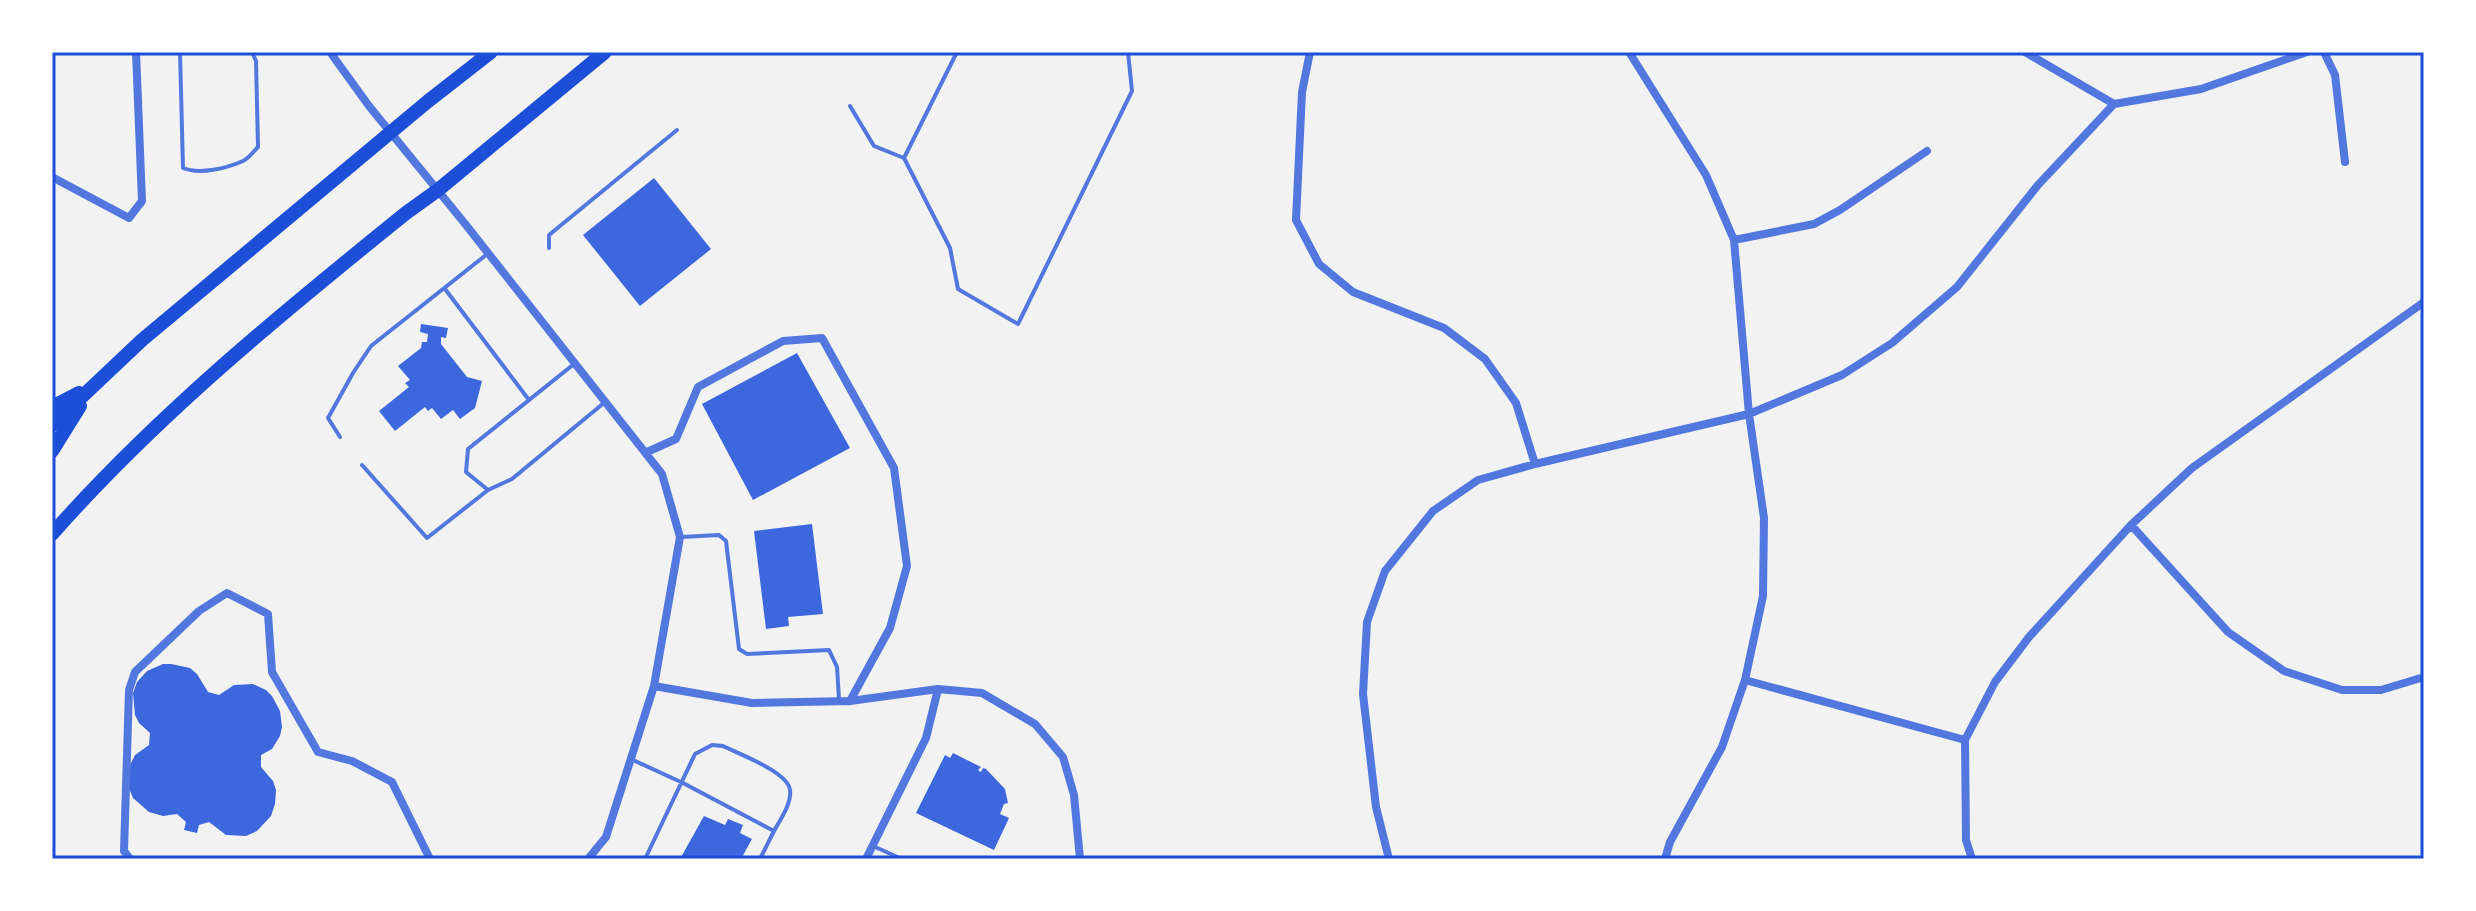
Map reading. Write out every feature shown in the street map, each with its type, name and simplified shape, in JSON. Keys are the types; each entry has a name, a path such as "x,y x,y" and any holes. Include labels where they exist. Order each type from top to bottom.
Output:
{"highway":[{"path":"52,425 166,319 491,52"},
{"path":"52,534 99,481 225,362 605,52"},
{"path":"52,407 93,386"},
{"path":"52,451 93,386"}],"street":[{"path":"52,177 129,218 142,201 136,52"},
{"path":"330,52 369,106 576,362 662,474 680,537 654,686 606,837 588,859"},
{"path":"1310,52 1302,92 1296,220 1319,264 1353,292 1444,328 1485,359 1516,403 1535,464"},
{"path":"1629,52 1706,175 1734,240 1749,414 1764,518 1763,596 1745,680 1722,747 1670,842 1665,859"},
{"path":"2025,52 2114,104"},
{"path":"1389,859 1376,807 1363,694 1367,622 1385,571 1433,511 1478,480 1749,414 1842,375 1892,343 1957,287 2038,185 2114,104 2201,89 2307,52"},
{"path":"2324,52 2335,75 2345,162"},
{"path":"1734,240 1814,224 1927,151"},
{"path":"1972,859 1966,840 1965,740 1995,682 2020,648 2131,525 2192,468 2424,302"},
{"path":"647,452 676,439 698,387 783,341 822,338 894,468 907,566 890,628 850,701"},
{"path":"2131,525 2228,632 2284,671 2342,690 2381,690 2424,677"},
{"path":"130,859 124,851 129,690 135,672 199,611 227,593 268,614 272,672 318,752 352,761 392,782 430,859"},
{"path":"1745,680 1965,740"},
{"path":"654,686 752,703 839,702 938,689 982,693 1035,724 1063,757 1074,795 1080,859"},
{"path":"866,859 926,738 938,689"}],"lane":[{"path":"180,52 183,168 192,171 217,169 246,160 258,147 256,61 252,52"},
{"path":"904,158 957,52"},
{"path":"850,106 874,146 904,158 950,248 958,289 1018,324 1132,91 1128,54 1121,52"},
{"path":"549,248 549,235 677,130"},
{"path":"340,437 328,418 371,346 488,253"},
{"path":"445,289 529,400"},
{"path":"488,490 466,472 468,449 576,362"},
{"path":"362,465 427,538 488,490 512,479 606,400"},
{"path":"680,537 719,535 726,541 739,649 747,654 829,650 837,667 839,702"},
{"path":"645,859 695,754 712,745 723,746 784,777 790,790 789,801 760,859"},
{"path":"631,759 774,831"},
{"path":"873,846 902,859"}],"building":[{"path":"654,178 711,249 640,306 583,235"},
{"path":"421,324 448,328 446,338 441,337 441,344 467,377 482,381 475,408 460,419 453,410 441,419 432,408 428,411 425,407 395,431 379,411 409,387 405,383 410,380 398,366 421,348 422,342 427,342 428,334 420,332"},
{"path":"797,353 850,448 753,500 702,404"},
{"path":"812,524 823,614 788,617 789,626 766,629 754,531"},
{"path":"163,664 190,668 208,692 219,695 234,685 253,684 272,696 280,711 282,727 272,749 261,755 261,767 273,781 275,804 271,816 257,831 246,836 226,835 209,822 199,825 197,833 184,830 186,822 177,814 163,816 149,812 133,798 128,786 128,769 135,755 149,745 150,733 135,715 133,693 137,682 147,671"},
{"path":"953,753 981,767 978,770 981,772 983,768 986,769 1005,789 1008,803 1004,804 1000,814 1009,818 994,850 916,813 945,755 950,758"},
{"path":"704,816 725,825 728,819 743,825 740,833 752,839 741,859 680,859"}]}
